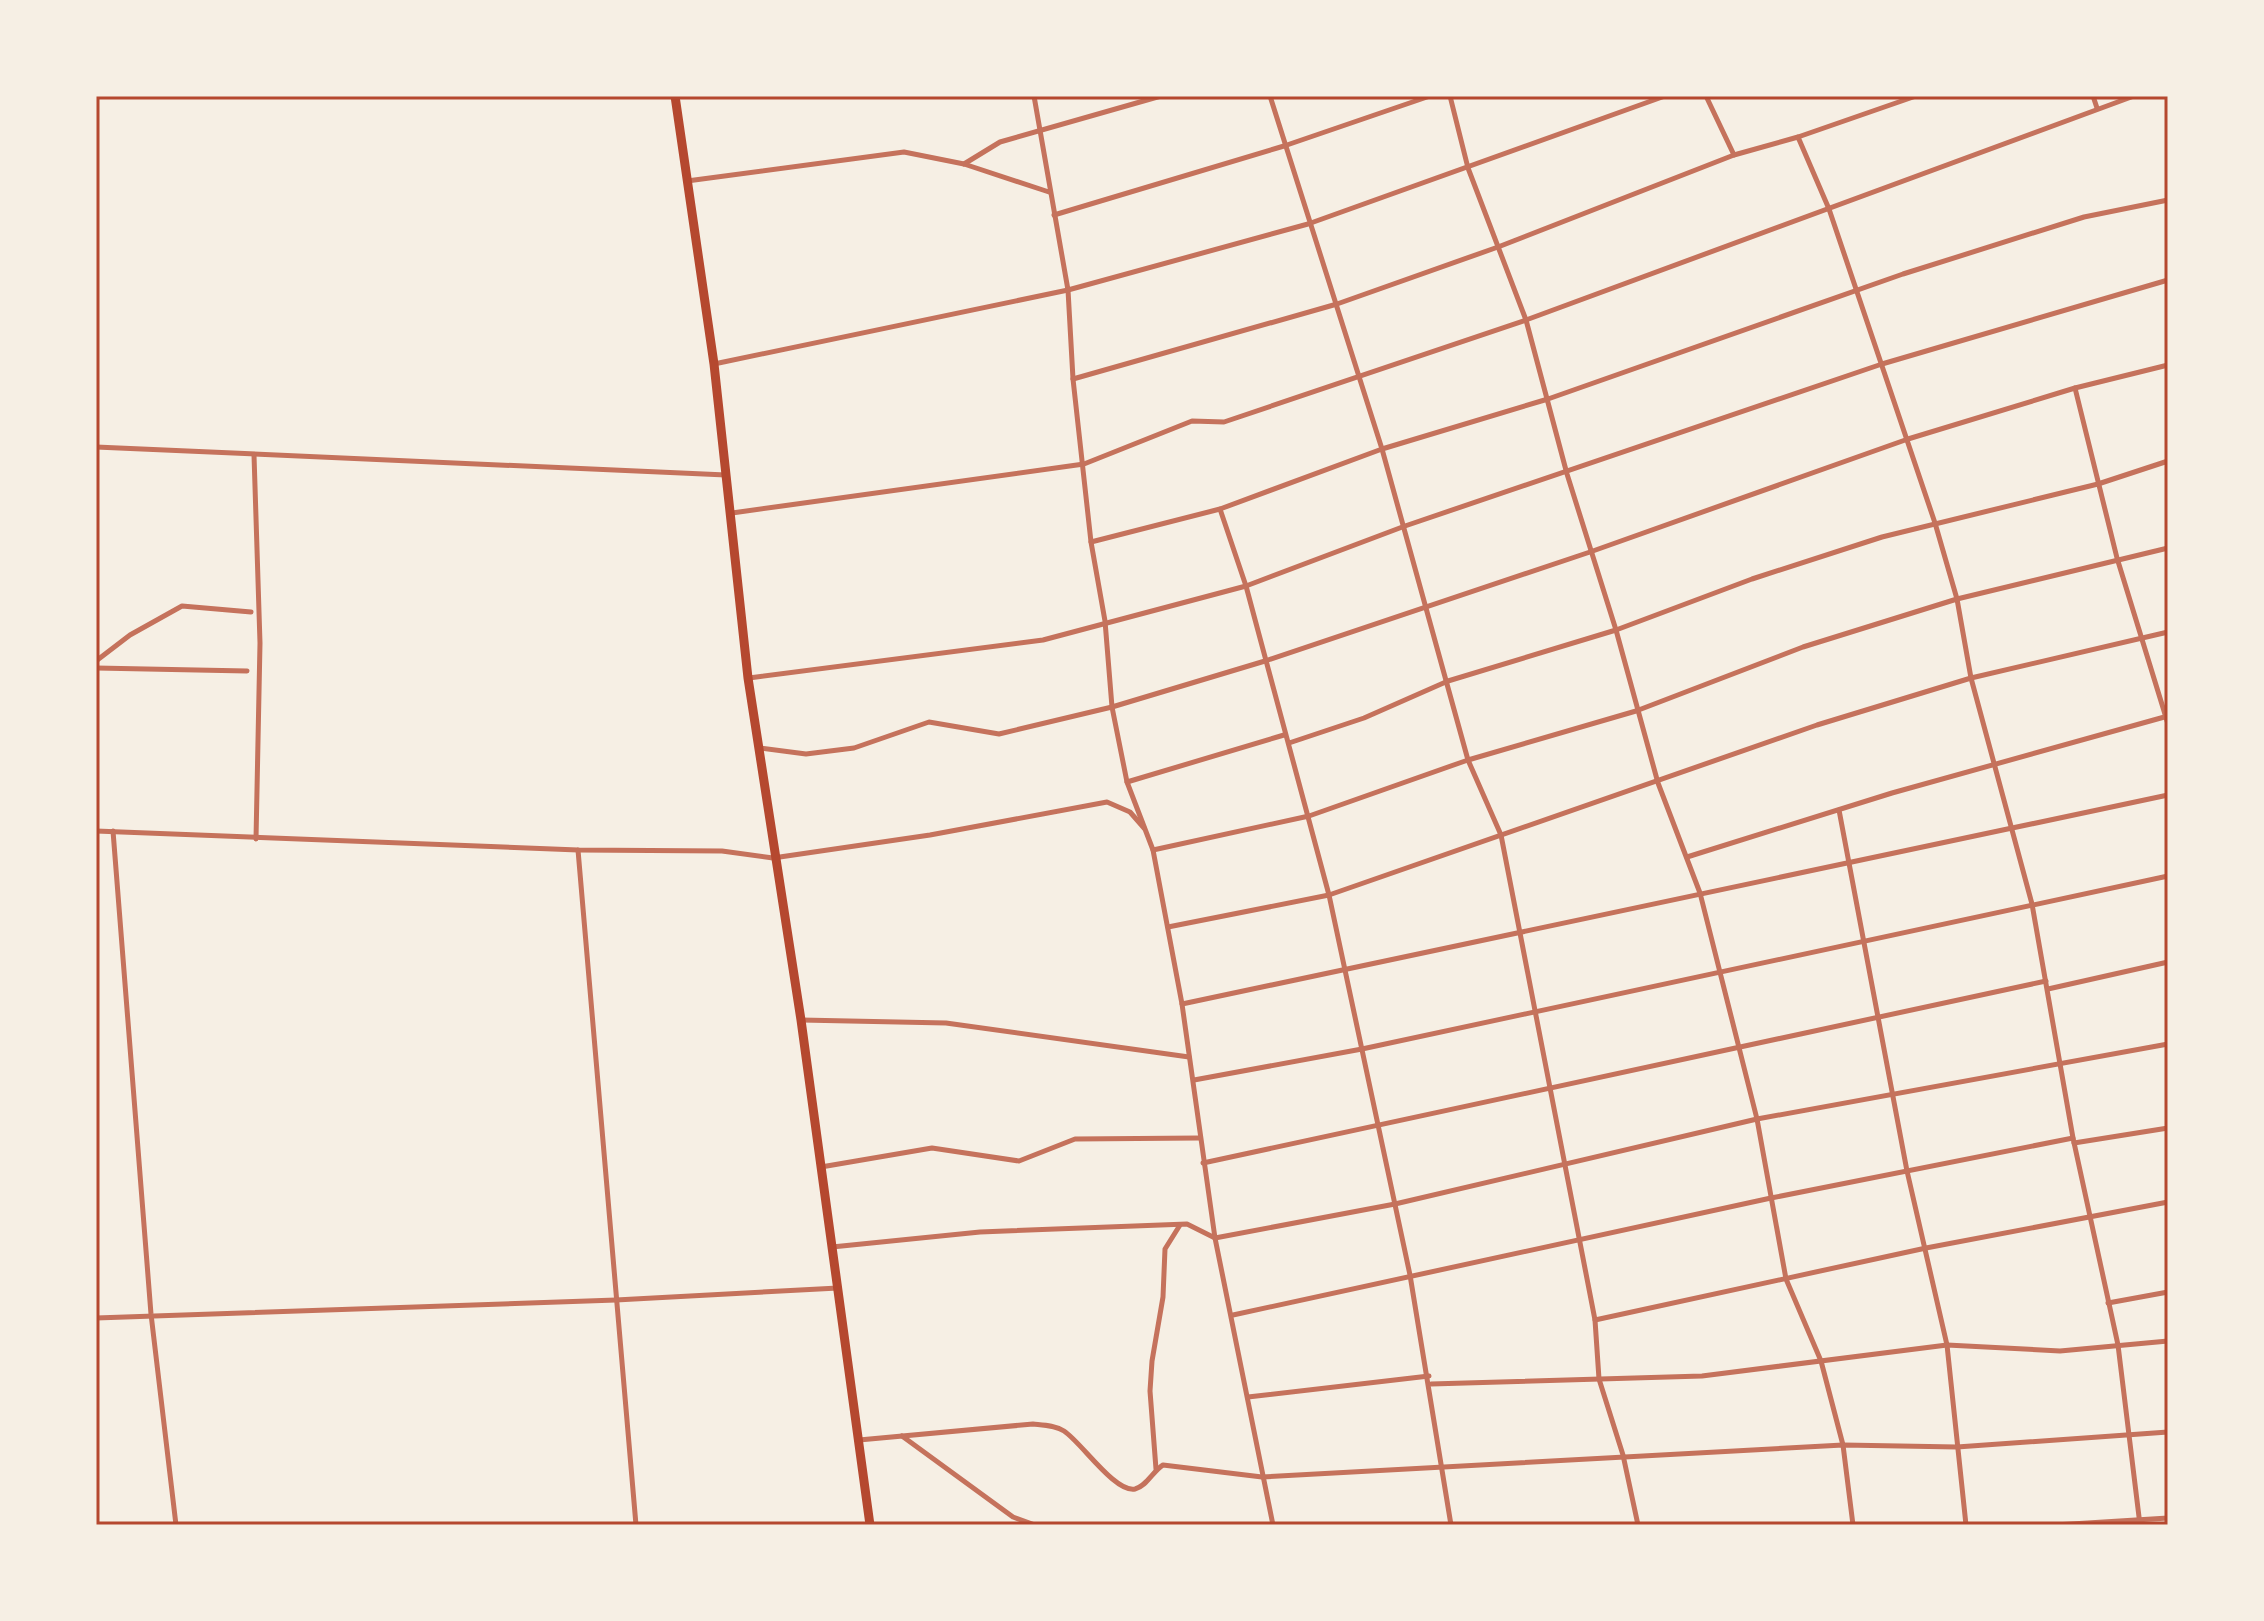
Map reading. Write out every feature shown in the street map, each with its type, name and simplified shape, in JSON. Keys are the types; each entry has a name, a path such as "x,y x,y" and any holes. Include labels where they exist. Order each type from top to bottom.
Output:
{"main road":[{"path":"675,96 714,364 748,678 773,858 801,1020 870,1525"}],"street":[{"path":"1034,96 1068,290 1073,379 1091,542 1105,621 1112,707 1127,782 1153,850 1182,1004 1215,1238 1273,1525"},
{"path":"964,164 1000,142 1161,96"},
{"path":"1270,96 1405,526 1424,606 1448,681 1468,760 1501,835 1538,1010 1563,1164 1595,1320 1599,1379 1623,1455 1638,1525"},
{"path":"1054,215 1284,146 1430,96"},
{"path":"1450,96 1468,168 1526,320 1567,474 1616,630 1658,783 1700,893 1757,1119 1786,1279 1821,1361 1843,1445 1853,1525"},
{"path":"714,364 1068,290 1308,224 1665,96"},
{"path":"1706,96 1734,155"},
{"path":"1073,379 1337,304 1498,247 1734,155 1798,137 1916,96"},
{"path":"2093,96 2097,108"},
{"path":"732,513 1084,464 1192,421 1224,422 1526,320 2134,96"},
{"path":"1798,137 1829,209 1858,292 1908,439 1957,599 1971,678 2032,904 2074,1141 2118,1345 2140,1523"},
{"path":"686,181 904,152 964,164 1050,192"},
{"path":"1091,542 1220,509 1382,449 1548,399 1903,274 2084,217 2168,200"},
{"path":"748,678 1043,640 1105,621 1246,586 1405,526 1567,474 1882,364 2168,280"},
{"path":"758,748 806,754 854,748 929,722 999,734 1112,707 1265,661 1590,552 1908,439 2075,388 2168,365"},
{"path":"2075,388 2117,558 2168,724"},
{"path":"96,447 726,475"},
{"path":"254,455 260,643 256,839"},
{"path":"1289,743 1364,718 1448,681 1616,630 1752,579 1935,523 2098,484 2168,461"},
{"path":"1220,509 1246,586 1329,895 1410,1275 1431,1384 1451,1525"},
{"path":"1153,850 1309,816 1468,760 1636,711 1777,656 1957,599 2168,548"},
{"path":"96,661 130,635 182,606 251,612"},
{"path":"1168,927 1329,895 1658,783 1817,725 1971,678 2168,632"},
{"path":"96,668 247,671"},
{"path":"1687,857 2167,716"},
{"path":"1127,782 1284,735"},
{"path":"1182,1004 2168,795"},
{"path":"96,831 578,850 722,851 773,858 930,835 1107,802 1130,812 1148,834"},
{"path":"1839,810 1895,1093 1907,1171 1947,1345 1966,1525"},
{"path":"113,831 151,1314 176,1525"},
{"path":"578,850 636,1525"},
{"path":"1194,1080 1362,1049 1721,969 2168,876"},
{"path":"2048,989 2168,962"},
{"path":"1203,1163 2046,981"},
{"path":"801,1020 946,1023 1189,1057"},
{"path":"832,1247 980,1232 1180,1225 1197,1226 1215,1238 1395,1204 1757,1119 2168,1044"},
{"path":"1233,1315 1771,1198 2074,1141 2168,1128"},
{"path":"821,1167 932,1148 1019,1161 1075,1139 1199,1138"},
{"path":"1595,1320 1926,1248 2168,1202"},
{"path":"1156,1469 1150,1391 1152,1361 1163,1297 1165,1249 1180,1225"},
{"path":"96,1318 616,1300 838,1288"},
{"path":"2108,1303 2168,1292"},
{"path":"1431,1384 1702,1376 1947,1345 2060,1351 2168,1341"},
{"path":"1248,1397 1429,1376"},
{"path":"859,1440 1033,1424 1052,1426 1064,1431 1123,1487 1139,1488 1163,1465 1262,1477 1843,1445 1957,1447 2168,1432"},
{"path":"902,1436 1013,1517 1035,1525"},
{"path":"2055,1525 2140,1523 2168,1518"}]}
